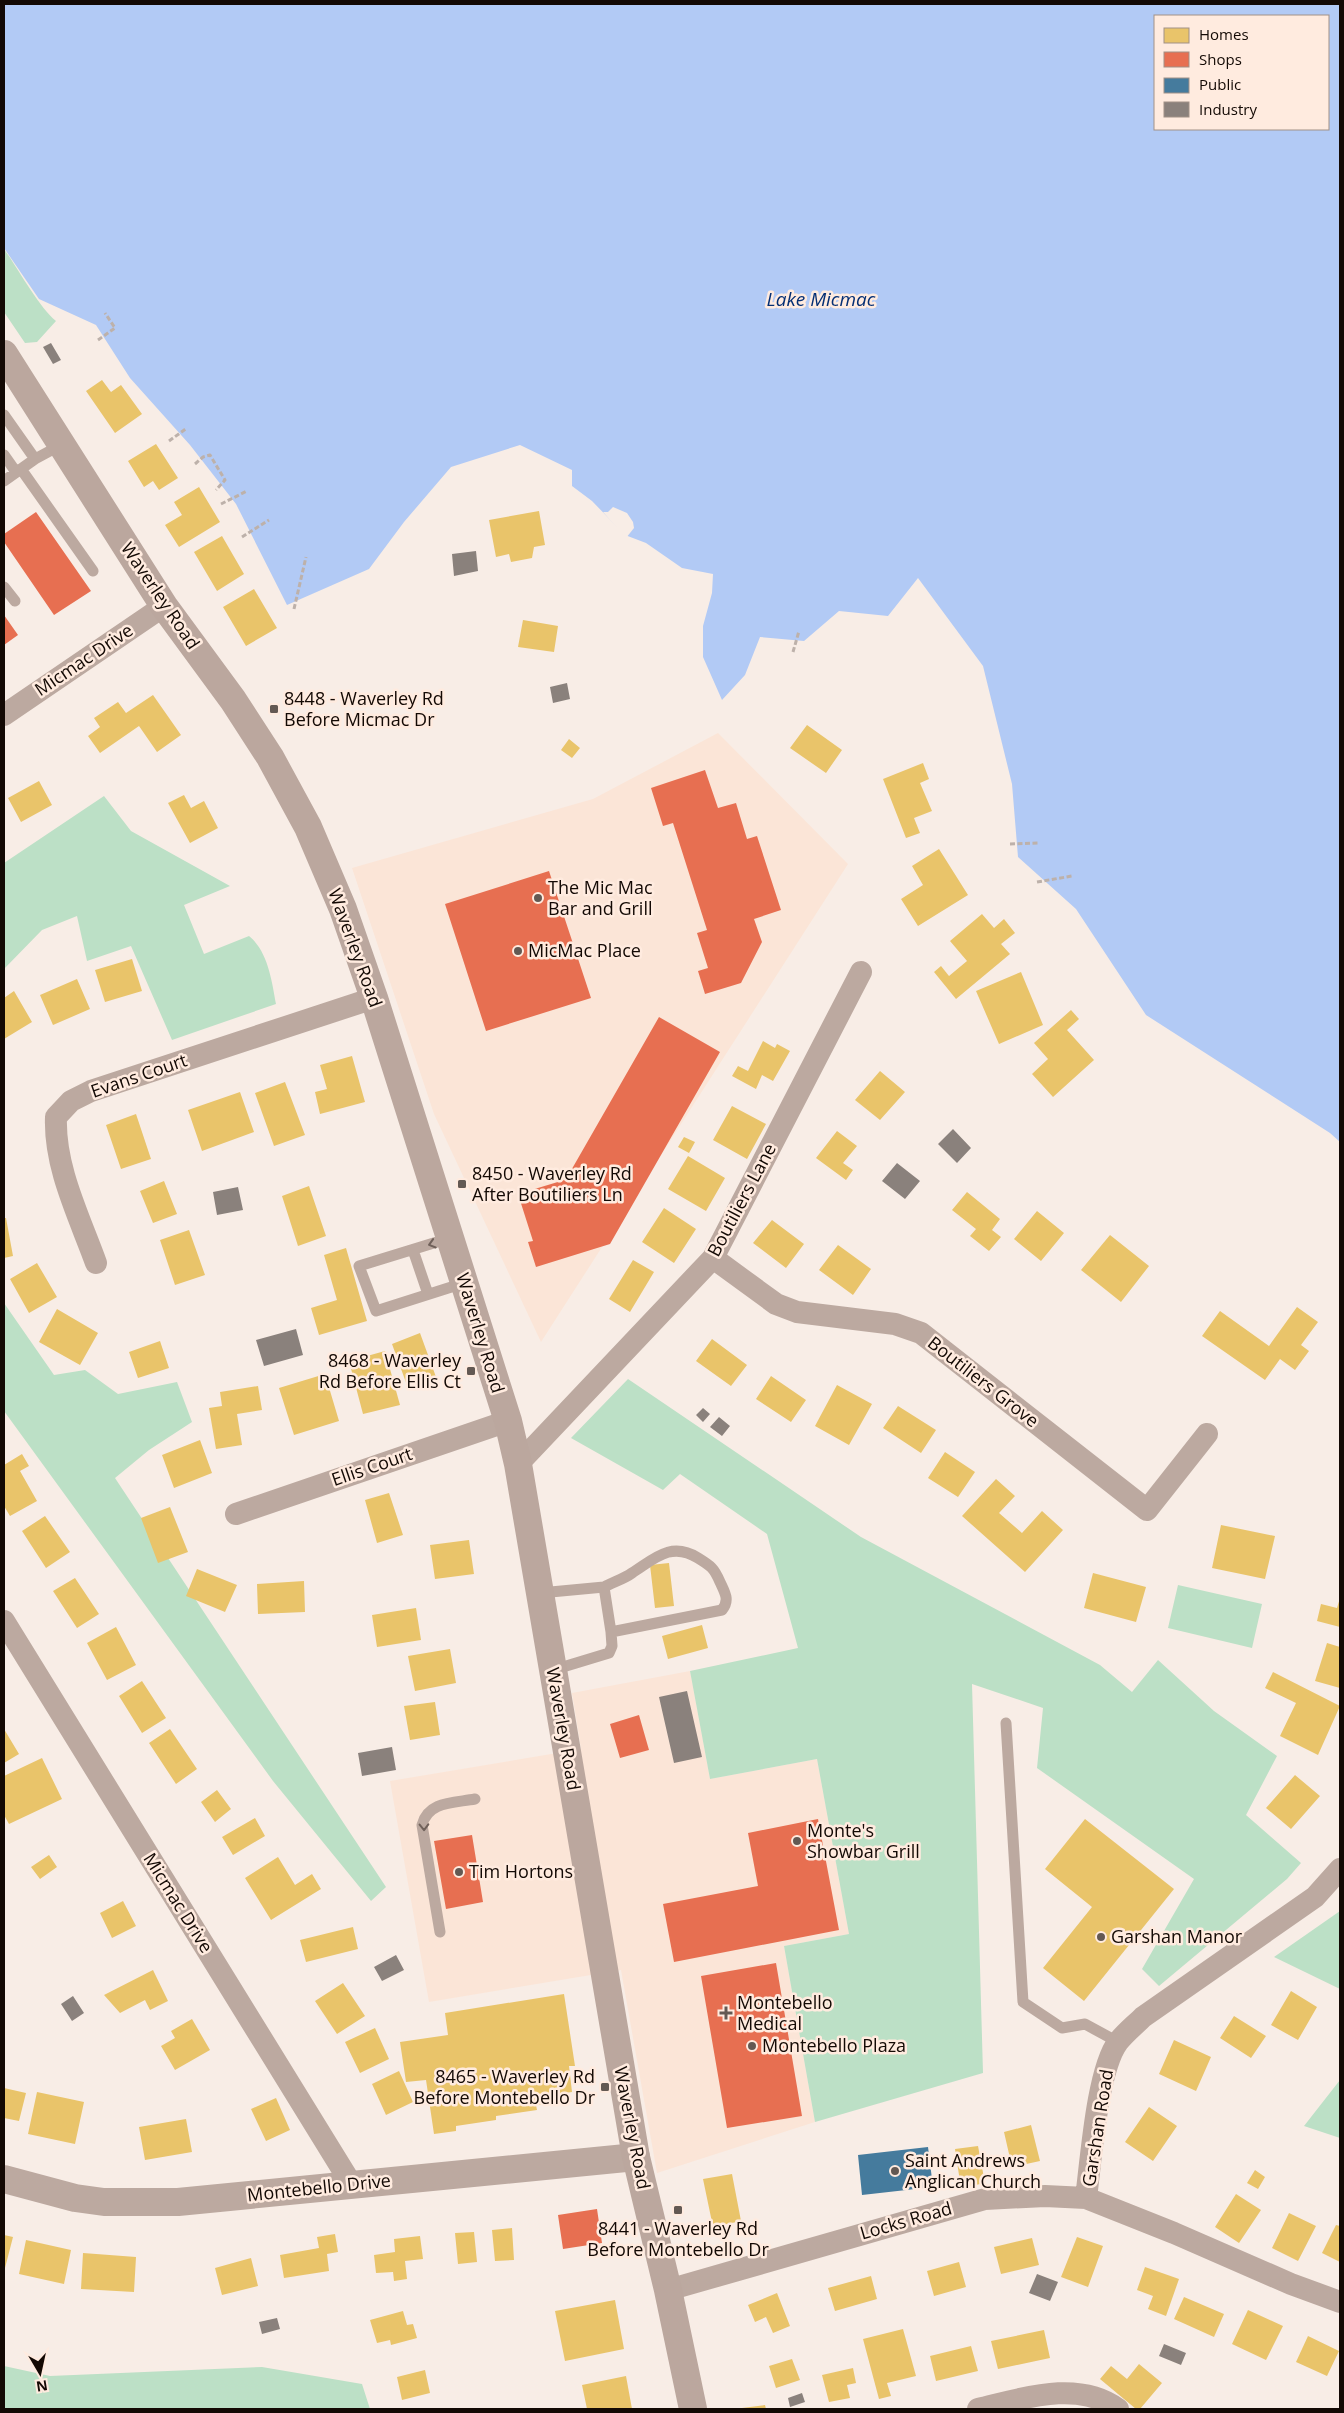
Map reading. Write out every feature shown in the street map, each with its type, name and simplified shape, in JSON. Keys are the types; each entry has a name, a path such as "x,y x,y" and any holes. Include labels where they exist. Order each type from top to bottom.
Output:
{"main road":[{"name":"Waverley Road","path":"4,354 63,444 164,606 233,700 270,757 315,845 343,910 374,998 508,1420 518,1464 636,2157 668,2290 693,2409"}],"street":[{"name":"Micmac Drive","path":"4,715 164,606"},
{"name":"Boutiliers Lane","path":"518,1464 713,1258 861,972"},
{"name":"Evans Court","path":"96,1263 59,1159 55,1136 56,1117 71,1101 100,1088 374,998"},
{"name":"Boutiliers Grove","path":"713,1258 776,1304 797,1312 895,1324 921,1333 1147,1510 1207,1434"},
{"name":"Ellis Court","path":"236,1514 508,1420"},
{"name":"Micmac Drive","path":"4,1621 352,2185"},
{"name":"Garshan Road","path":"1086,2198 1101,2090 1110,2057 1118,2042 1142,2017 1315,1897 1340,1869"},
{"name":"Montebello Drive","path":"4,2179 75,2198 139,2204 178,2202 636,2157"},
{"name":"Locks Road","path":"668,2290 984,2199 1045,2196 1086,2198 1174,2232 1291,2284 1340,2302"},
{"path":"978,2409 1044,2394 1074,2394 1093,2398 1118,2409"}],"lane":[{"path":"4,415 35,459"},
{"path":"4,480 35,459 63,444"},
{"path":"4,455 18,470 93,571"},
{"path":"4,587 15,601"},
{"path":"450,1238 360,1266 376,1311 464,1282"},
{"path":"413,1250 428,1294"},
{"path":"540,1593 604,1586 630,1574 654,1557 671,1551 690,1553 714,1568 727,1598 726,1605 722,1610 611,1632"},
{"path":"553,1670 609,1653 612,1646 611,1632 604,1586"},
{"path":"1006,1723 1023,2002 1062,2028 1084,2024 1118,2042"},
{"path":"440,1932 422,1824 424,1816 430,1809 437,1806 475,1800"}],"path":[{"path":"98,340 115,328 105,313"},
{"path":"169,441 186,428"},
{"path":"194,464 203,457 210,455 225,480 216,490"},
{"path":"221,504 247,491"},
{"path":"242,537 268,520"},
{"path":"294,609 306,557"},
{"path":"793,652 798,631"},
{"path":"1010,844 1038,842"},
{"path":"1037,882 1072,876"}],"shaded area":[{"path":"718,733 848,864 541,1342 434,1114 352,868 593,799"},
{"path":"690,1671 710,1779 817,1759 849,1934 784,1946 815,2122 657,2173 621,1970 429,2002 390,1781 581,1749 572,1693"}],"green space":[{"path":"4,249 36,297 56,321 37,342 25,343 4,312"},
{"path":"104,796 131,831 230,886 184,905 204,954 249,936 255,942 265,958 276,1004 172,1040 131,946 87,961 77,916 42,930 4,969 4,863"},
{"path":"4,1303 54,1375 85,1370 118,1394 177,1382 192,1422 149,1450 115,1478 386,1887 371,1901 273,1781 4,1411"},
{"path":"628,1379 861,1537 1100,1665 1132,1692 1158,1660 1214,1711 1277,1756 1246,1815 1301,1863 1287,1879 1159,1986 1142,1969 1194,1879 1037,1768 1043,1708 972,1684 983,2073 815,2122 784,1946 849,1934 817,1759 710,1779 690,1671 798,1648 767,1534 680,1474 663,1490 571,1438"},
{"path":"1178,1585 1262,1604 1252,1648 1168,1628"},
{"path":"1340,1911 1340,1989 1274,1957"},
{"path":"1340,2080 1340,2138 1304,2126"},
{"path":"4,2366 50,2376 262,2367 362,2384 370,2409 4,2409"}],"water":[{"name":"Lake Micmac","path":"4,4 1340,4 1340,1142 1330,1133 1146,1015 1076,909 1018,857 1012,784 983,666 918,578 888,616 839,611 804,641 760,637 745,675 722,700 703,657 703,626 712,593 713,574 682,568 646,543 625,535 592,501 572,486 572,470 520,445 451,467 404,522 369,569 287,605 236,504 190,445 130,378 96,325 39,299 4,248"}],"pier":[{"path":"613,507 627,513 633,522 634,528 626,538 603,512 608,512"}],"building: Homes":[{"path":"102,380 111,392 121,385 142,414 115,433 86,391"},
{"path":"156,444 178,478 159,490 153,481 144,487 128,461"},
{"path":"199,487 220,522 179,547 165,525 182,515 174,502"},
{"path":"539,511 545,545 534,547 532,558 511,562 509,554 496,557 489,520"},
{"path":"222,536 244,574 217,591 194,552"},
{"path":"254,589 277,628 246,646 223,607"},
{"path":"523,620 558,626 554,652 518,647"},
{"path":"153,695 181,735 157,752 139,726 100,753 88,736 100,727 94,718 118,702 126,713"},
{"path":"807,725 842,750 826,773 790,748"},
{"path":"569,739 580,748 572,758 561,750"},
{"path":"923,763 929,779 920,783 932,811 914,818 920,833 906,838 883,779"},
{"path":"39,781 52,805 21,822 8,798"},
{"path":"184,795 191,808 204,801 218,828 190,843 168,803"},
{"path":"939,849 968,895 918,926 901,899 923,885 912,866"},
{"path":"982,914 994,928 1004,919 1015,933 1001,944 1010,954 956,999 934,972 941,966 949,976 967,961 950,941"},
{"path":"132,959 142,991 105,1002 95,970"},
{"path":"1021,972 1043,1025 999,1044 976,991"},
{"path":"77,979 90,1009 53,1025 40,995"},
{"path":"14,991 32,1022 4,1039 4,998"},
{"path":"1071,1010 1079,1019 1067,1030 1094,1060 1053,1097 1032,1074 1048,1059 1034,1043"},
{"path":"763,1041 775,1048 777,1044 790,1051 773,1081 762,1075 756,1089 732,1076 738,1066 748,1071"},
{"path":"352,1056 365,1102 320,1114 315,1092 327,1089 320,1065"},
{"path":"880,1071 905,1092 880,1120 855,1100"},
{"path":"285,1082 305,1135 274,1146 255,1093"},
{"path":"240,1092 254,1132 202,1151 188,1110"},
{"path":"732,1106 766,1124 747,1159 713,1140"},
{"path":"136,1114 151,1159 121,1169 106,1125"},
{"path":"837,1131 857,1146 843,1163 853,1170 846,1180 816,1158"},
{"path":"684,1137 695,1142 689,1153 678,1147"},
{"path":"688,1156 725,1178 706,1211 668,1189"},
{"path":"164,1181 177,1214 153,1223 140,1191"},
{"path":"309,1186 326,1236 298,1246 282,1196"},
{"path":"967,1192 1000,1219 992,1230 1001,1237 989,1251 970,1236 976,1229 952,1210"},
{"path":"664,1208 696,1229 674,1263 642,1242"},
{"path":"1037,1211 1064,1233 1041,1261 1014,1239"},
{"path":"4,1218 6,1218 13,1256 4,1258"},
{"path":"772,1220 804,1244 786,1268 753,1243"},
{"path":"189,1230 205,1275 175,1285 160,1240"},
{"path":"1110,1235 1149,1266 1121,1302 1081,1270"},
{"path":"838,1245 871,1269 853,1295 819,1270"},
{"path":"346,1248 367,1321 319,1335 311,1308 337,1300 324,1255"},
{"path":"633,1260 654,1272 630,1312 609,1299"},
{"path":"37,1263 57,1297 29,1313 10,1279"},
{"path":"1297,1307 1318,1322 1301,1345 1309,1351 1295,1370 1280,1359 1265,1380 1202,1336 1220,1311 1269,1346"},
{"path":"57,1309 98,1333 80,1365 39,1342"},
{"path":"420,1333 436,1377 408,1388 392,1344"},
{"path":"712,1339 747,1365 731,1386 696,1361"},
{"path":"160,1341 169,1368 138,1378 129,1352"},
{"path":"385,1351 400,1405 363,1414 349,1361"},
{"path":"325,1374 339,1421 294,1435 279,1388"},
{"path":"771,1376 806,1400 791,1422 756,1399"},
{"path":"837,1385 872,1404 849,1445 815,1426"},
{"path":"258,1386 262,1410 237,1414 242,1445 216,1449 209,1408 222,1406 220,1392"},
{"path":"898,1406 936,1430 921,1453 883,1428"},
{"path":"200,1440 212,1473 174,1488 162,1455"},
{"path":"945,1452 975,1472 958,1497 928,1478"},
{"path":"22,1454 29,1466 20,1471 37,1501 10,1516 4,1506 4,1465"},
{"path":"996,1479 1015,1496 999,1513 1022,1533 1042,1511 1063,1530 1025,1572 962,1516"},
{"path":"389,1493 403,1535 377,1543 365,1500"},
{"path":"170,1507 188,1552 158,1563 141,1518"},
{"path":"45,1516 70,1552 46,1568 22,1531"},
{"path":"1221,1525 1275,1536 1265,1579 1212,1568"},
{"path":"469,1540 474,1574 435,1579 430,1545"},
{"path":"669,1563 674,1606 655,1608 650,1565"},
{"path":"197,1569 237,1585 225,1612 186,1596"},
{"path":"1093,1573 1146,1587 1136,1622 1084,1608"},
{"path":"75,1578 99,1614 77,1628 53,1591"},
{"path":"304,1581 305,1612 258,1614 257,1584"},
{"path":"1340,1598 1340,1627 1317,1621 1321,1604 1337,1608"},
{"path":"416,1608 421,1640 377,1647 372,1615"},
{"path":"702,1625 708,1648 668,1659 662,1636"},
{"path":"116,1627 136,1665 107,1680 87,1643"},
{"path":"1327,1643 1340,1647 1340,1688 1315,1681"},
{"path":"450,1649 456,1683 415,1691 408,1656"},
{"path":"1273,1672 1340,1706 1318,1755 1280,1736 1296,1703 1265,1688"},
{"path":"142,1681 166,1718 142,1733 119,1696"},
{"path":"435,1702 440,1735 410,1740 404,1706"},
{"path":"4,1729 19,1754 4,1763"},
{"path":"170,1729 197,1769 176,1784 149,1743"},
{"path":"42,1758 62,1799 9,1824 4,1815 4,1776"},
{"path":"1295,1775 1320,1796 1291,1829 1266,1808"},
{"path":"217,1790 231,1809 215,1822 201,1802"},
{"path":"255,1818 265,1836 233,1855 222,1837"},
{"name":"Garshan Manor","path":"1085,1819 1174,1889 1084,2001 1043,1968 1092,1907 1045,1869"},
{"path":"49,1855 57,1867 40,1879 31,1867"},
{"path":"278,1857 295,1885 312,1874 321,1889 271,1920 245,1878"},
{"path":"123,1901 136,1926 112,1938 100,1913"},
{"path":"353,1927 358,1949 306,1962 300,1940"},
{"path":"153,1970 168,2001 150,2010 145,2000 120,2013 104,1995"},
{"path":"343,1983 365,2016 337,2034 315,2001"},
{"path":"1291,1991 1317,2007 1298,2040 1271,2025"},
{"path":"564,1994 575,2066 569,2066 572,2092 558,2094 559,2102 536,2105 537,2110 496,2116 496,2120 456,2126 456,2131 434,2134 426,2080 406,2082 400,2042 448,2035 445,2013"},
{"path":"1234,2016 1266,2036 1251,2058 1220,2038"},
{"path":"192,2019 210,2050 175,2070 161,2046 175,2038 171,2031"},
{"path":"375,2028 389,2059 360,2073 345,2042"},
{"path":"1174,2040 1211,2057 1196,2091 1159,2074"},
{"path":"399,2071 413,2102 386,2115 372,2084"},
{"path":"4,2088 26,2093 19,2121 4,2118"},
{"path":"37,2092 84,2102 75,2144 28,2134"},
{"path":"276,2098 290,2130 266,2141 251,2109"},
{"path":"1149,2107 1177,2126 1153,2161 1125,2142"},
{"path":"186,2119 192,2152 145,2160 139,2127"},
{"path":"1031,2125 1040,2161 1012,2167 1004,2132"},
{"path":"978,2146 985,2183 961,2188 955,2149"},
{"path":"1255,2170 1265,2177 1258,2189 1247,2183"},
{"path":"732,2174 741,2221 713,2227 703,2179"},
{"path":"1236,2194 1261,2210 1239,2243 1215,2227"},
{"path":"1289,2213 1316,2226 1298,2261 1272,2248"},
{"path":"1336,2225 1340,2226 1340,2262 1322,2253"},
{"path":"512,2228 514,2260 495,2261 492,2230"},
{"path":"474,2232 477,2262 458,2264 455,2233"},
{"path":"335,2234 338,2252 327,2254 329,2271 284,2278 280,2255 319,2248 317,2237"},
{"path":"4,2235 13,2237 5,2268 4,2267"},
{"path":"420,2236 423,2259 405,2261 407,2279 394,2281 393,2272 376,2273 374,2255 395,2252 394,2239"},
{"path":"1077,2237 1103,2246 1088,2287 1061,2277"},
{"path":"1032,2238 1039,2265 1001,2274 994,2247"},
{"path":"26,2240 71,2250 64,2284 19,2274"},
{"path":"83,2253 136,2257 134,2292 81,2289"},
{"path":"251,2258 258,2286 222,2295 215,2268"},
{"path":"959,2262 966,2287 934,2296 927,2271"},
{"path":"1145,2267 1179,2279 1166,2316 1148,2309 1153,2296 1137,2290"},
{"path":"871,2276 877,2299 835,2311 828,2288"},
{"path":"777,2293 790,2326 773,2333 766,2317 755,2322 748,2305"},
{"path":"1184,2297 1224,2314 1214,2337 1174,2319"},
{"path":"615,2300 624,2349 565,2361 555,2311"},
{"path":"1248,2310 1283,2326 1266,2360 1232,2344"},
{"path":"403,2311 407,2325 413,2324 417,2338 391,2345 390,2340 377,2343 370,2320"},
{"path":"903,2329 916,2376 887,2383 891,2396 879,2399 863,2339"},
{"path":"1044,2330 1050,2358 998,2369 991,2341"},
{"path":"1308,2336 1339,2351 1327,2376 1296,2362"},
{"path":"971,2346 978,2371 936,2381 930,2356"},
{"path":"792,2359 800,2380 776,2388 769,2366"},
{"path":"1139,2364 1162,2383 1140,2409 1136,2409 1100,2379 1111,2366 1127,2379"},
{"path":"853,2368 856,2383 847,2385 850,2398 829,2402 822,2375"},
{"path":"425,2370 430,2393 402,2400 397,2377"},
{"path":"626,2376 632,2409 587,2409 582,2385"},
{"path":"765,2405 766,2409 742,2408"}],"building: Shops":[{"path":"36,512 91,591 54,615 4,542 4,534"},
{"path":"4,615 18,635 4,645"},
{"path":"705,770 718,808 736,803 747,839 757,836 781,910 754,919 762,942 741,983 705,994 698,971 708,968 697,933 707,930 673,823 663,826 651,788"},
{"name":"MicMac Place","path":"549,871 591,998 486,1031 445,904"},
{"path":"659,1017 720,1052 610,1244 536,1267 528,1242 533,1241 518,1194 571,1178 569,1174"},
{"path":"639,1715 649,1750 620,1758 610,1724"},
{"path":"818,1819 839,1930 674,1962 663,1904 758,1886 748,1833"},
{"name":"Tim Hortons","path":"472,1835 483,1902 446,1909 434,1841"},
{"name":"Montebello Plaza","path":"776,1963 802,2116 727,2128 701,1976"},
{"path":"597,2209 602,2243 563,2249 558,2215"}],"building: Public":[{"name":"Saint Andrews Anglican Church","path":"928,2147 933,2187 862,2195 858,2155"}],"building: Industry":[{"path":"51,343 61,360 53,364 43,347"},
{"path":"476,551 478,571 454,576 452,554"},
{"path":"567,683 570,699 553,703 550,687"},
{"path":"953,1129 971,1148 957,1163 938,1144"},
{"path":"897,1163 920,1181 905,1199 882,1181"},
{"path":"238,1187 243,1210 217,1215 213,1192"},
{"path":"296,1329 303,1355 264,1366 256,1340"},
{"path":"703,1408 710,1414 703,1422 696,1415"},
{"path":"719,1417 730,1426 722,1436 710,1427"},
{"path":"687,1691 702,1757 674,1763 659,1697"},
{"path":"392,1747 396,1770 362,1776 358,1753"},
{"path":"396,1955 404,1970 382,1981 374,1967"},
{"path":"73,1996 84,2013 72,2021 61,2004"},
{"path":"1037,2274 1058,2282 1050,2301 1029,2293"},
{"path":"277,2318 280,2329 262,2334 259,2322"},
{"path":"1164,2344 1186,2353 1181,2365 1159,2356"},
{"path":"802,2393 805,2402 790,2407 788,2398"}],"place":[{"name":"8448 - Waverley Rd Before Micmac Dr","path":"274,709"},
{"name":"The Mic Mac Bar and Grill","path":"538,898"},
{"name":"MicMac Place","path":"518,951"},
{"name":"8450 - Waverley Rd After Boutiliers Ln","path":"462,1184"},
{"name":"8468 - Waverley Rd Before Ellis Ct","path":"471,1371"},
{"name":"Monte's Showbar Grill","path":"797,1841"},
{"name":"Tim Hortons","path":"459,1872"},
{"name":"Garshan Manor","path":"1101,1937"},
{"name":"Montebello Medical","path":"726,2013"},
{"name":"Montebello Plaza","path":"752,2046"},
{"name":"8465 - Waverley Rd Before Montebello Dr","path":"605,2087"},
{"name":"Saint Andrews Anglican Church","path":"895,2171"},
{"name":"8441 - Waverley Rd Before Montebello Dr","path":"678,2210"}]}
